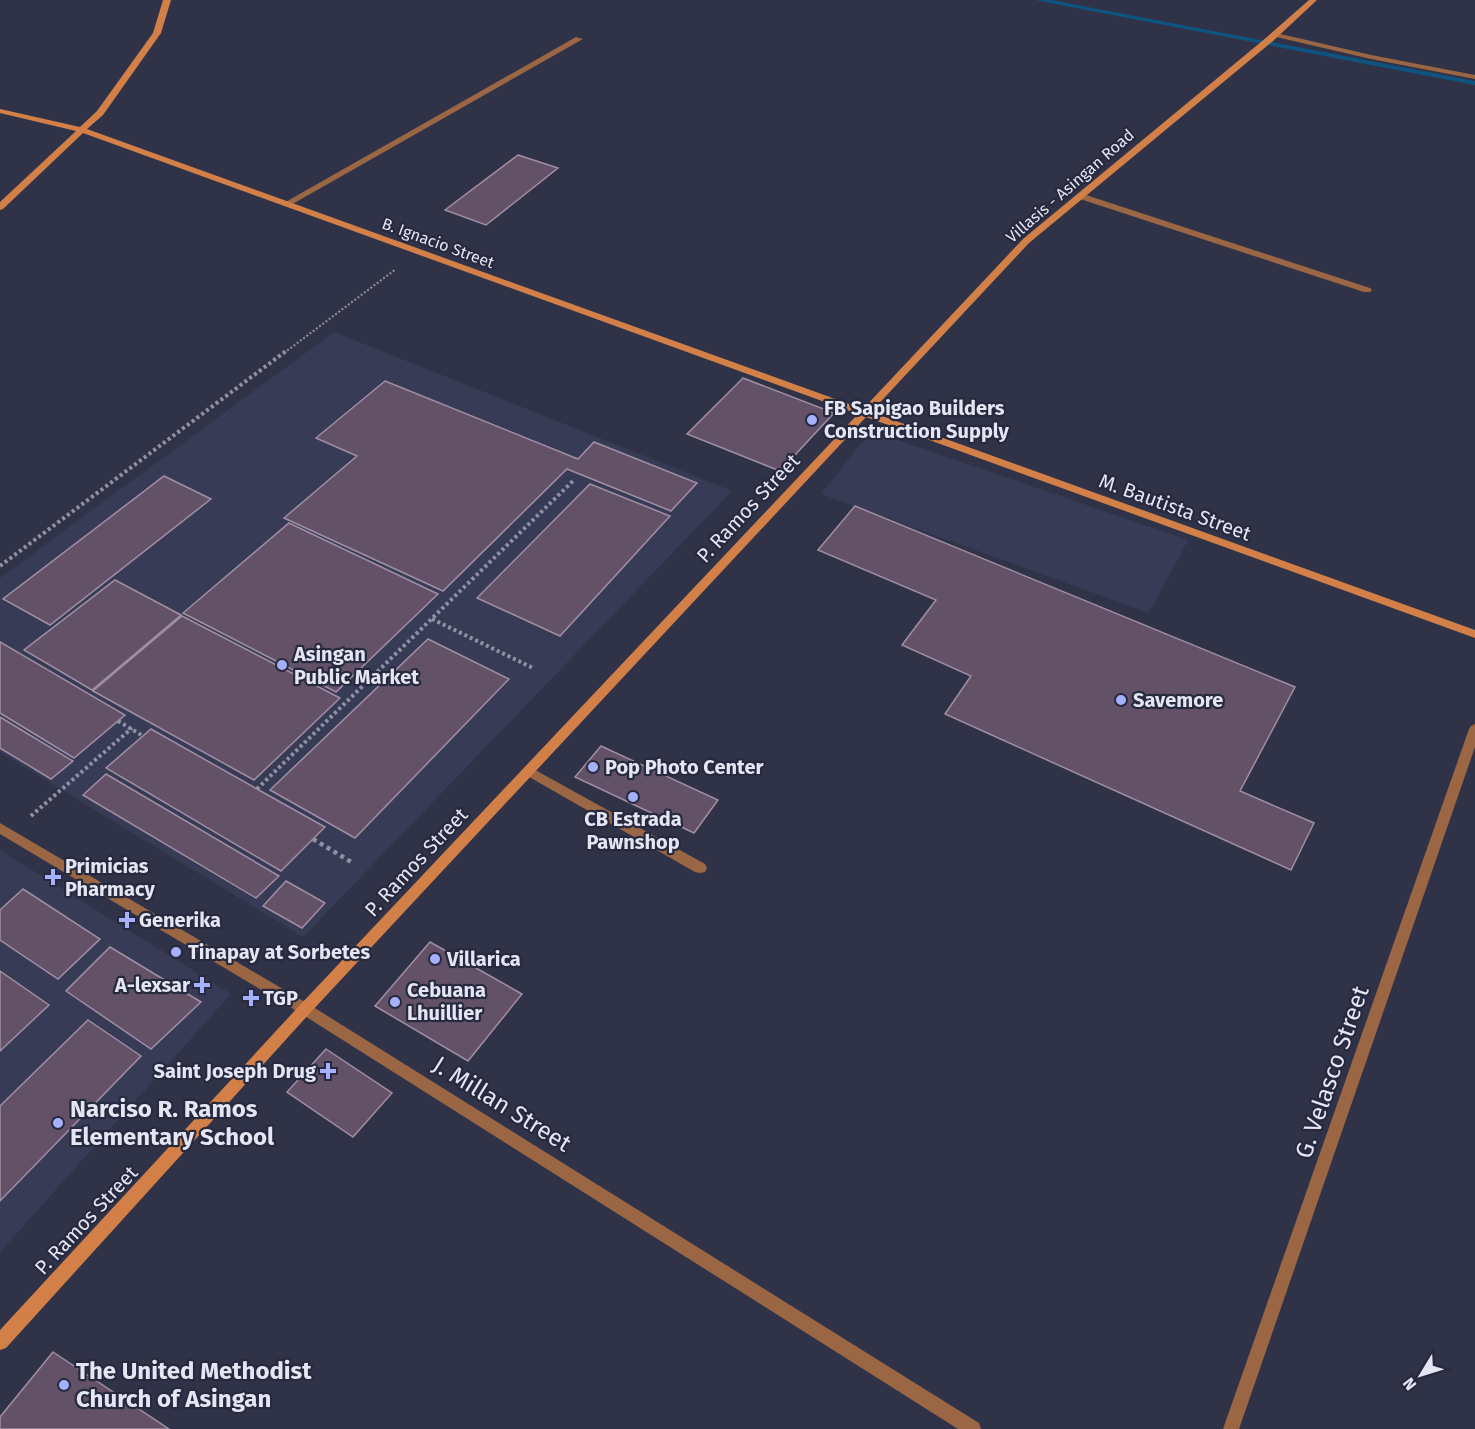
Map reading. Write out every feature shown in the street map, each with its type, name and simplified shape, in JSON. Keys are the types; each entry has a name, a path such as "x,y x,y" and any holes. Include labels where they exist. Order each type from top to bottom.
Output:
{"main road":[{"path":"0,207 100,113 157,33 167,0"},
{"name":"Villasis - Asingan Road","path":"864,413 1026,241 1273,37 1313,0"},
{"name":"B. Ignacio Street","path":"0,111 82,130 864,413"},
{"name":"M. Bautista Street","path":"864,413 1475,634"},
{"name":"P. Ramos Street","path":"0,1342 305,1009 864,413"}],"street":[{"path":"1273,37 1475,77"},
{"path":"286,204 579,39"},
{"path":"1080,196 1367,290"},
{"name":"G. Velasco Street","path":"1231,1429 1475,729"},
{"path":"528,771 700,868"},
{"name":"J. Millan Street","path":"5,831 305,1009 973,1429"}],"path":[{"path":"0,566 419,252"},
{"path":"257,789 573,481"},
{"path":"432,619 533,668"},
{"path":"118,721 143,736"},
{"path":"5,831 132,728"},
{"path":"313,839 352,863"}],"shaded area":[{"name":"Asingan Public Market","path":"334,332 732,491 303,937 0,752 0,578"},
{"path":"871,431 1188,540 1149,613 821,494"},
{"name":"Narciso R. Ramos Elementary School","path":"0,850 231,994 0,1252"}],"building":[{"path":"518,155 558,168 486,225 445,210"},
{"path":"743,378 834,413 780,471 687,434"},
{"path":"385,381 578,459 594,442 697,483 671,511 567,469 443,591 284,518 357,456 316,438"},
{"path":"164,476 211,499 50,625 3,599"},
{"path":"590,484 670,516 560,636 477,598"},
{"name":"Savemore","path":"855,506 1295,687 1240,791 1314,823 1291,870 945,714 971,676 902,645 936,600 818,550"},
{"path":"289,523 438,594 336,692 183,613"},
{"path":"115,580 181,615 92,690 24,650"},
{"path":"182,616 340,698 254,780 93,691"},
{"path":"428,639 509,679 355,838 270,790"},
{"path":"0,642 125,715 74,758 0,713"},
{"path":"0,717 73,761 51,779 0,748"},
{"path":"151,729 325,827 281,871 106,768"},
{"path":"601,746 718,800 694,833 575,777"},
{"path":"106,774 279,876 256,898 83,795"},
{"path":"286,881 325,903 302,928 263,906"},
{"path":"23,889 100,939 58,979 0,940 0,910"},
{"path":"430,942 522,994 468,1061 375,1006"},
{"path":"110,947 201,1002 151,1049 66,991"},
{"path":"0,971 49,1005 0,1051"},
{"path":"88,1020 141,1056 0,1201 0,1106"},
{"path":"326,1049 392,1093 353,1137 287,1092"},
{"name":"The United Methodist Church of Asingan","path":"53,1352 169,1429 0,1429 0,1417"}],"waterway":[{"path":"1039,0 1475,83"}],"place":[{"name":"FB Sapigao Builders Construction Supply","path":"812,420"},
{"name":"Asingan Public Market","path":"282,665"},
{"name":"Savemore","path":"1121,700"},
{"name":"Pop Photo Center","path":"593,767"},
{"name":"CB Estrada Pawnshop","path":"633,797"},
{"name":"Primicias Pharmacy","path":"53,877"},
{"name":"Generika","path":"127,920"},
{"name":"Tinapay at Sorbetes","path":"176,952"},
{"name":"Villarica","path":"435,959"},
{"name":"A-lexsar","path":"202,985"},
{"name":"TGP","path":"251,998"},
{"name":"Cebuana Lhuillier","path":"395,1002"},
{"name":"Saint Joseph Drug","path":"328,1071"},
{"name":"Narciso R. Ramos Elementary School","path":"58,1123"},
{"name":"The United Methodist Church of Asingan","path":"64,1385"}]}
